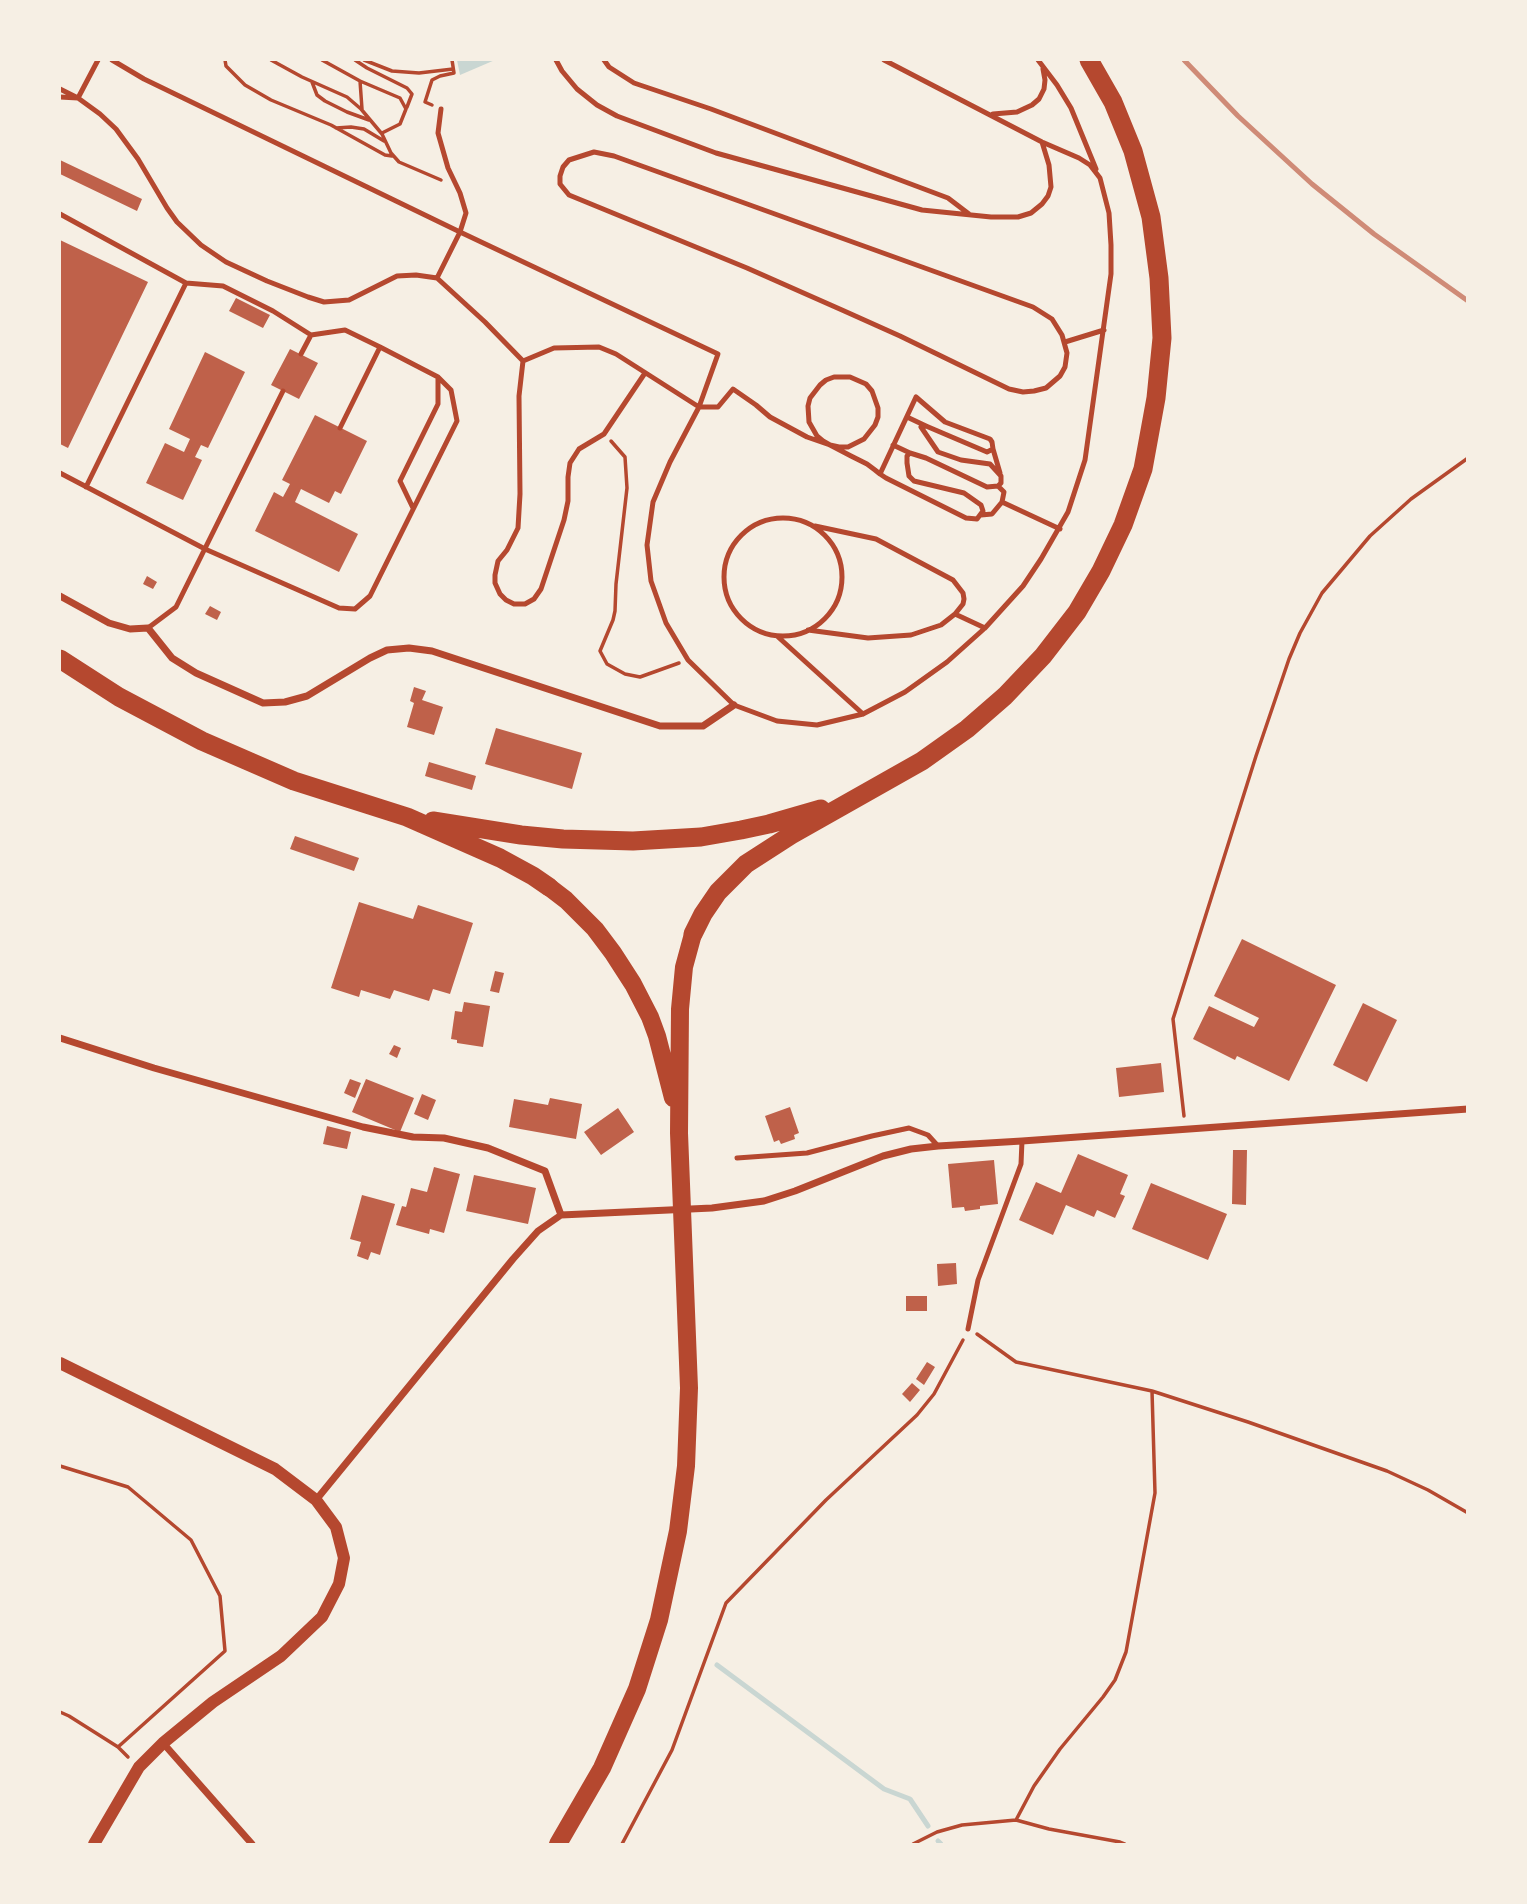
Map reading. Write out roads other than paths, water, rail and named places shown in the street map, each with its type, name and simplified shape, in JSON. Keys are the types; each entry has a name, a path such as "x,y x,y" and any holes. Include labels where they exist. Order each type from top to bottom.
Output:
{"highway":[{"path":"558,1844 597,1777 637,1689 659,1620 678,1531 686,1466 690,1388 679,1133 681,996 684,967 693,934 718,892 746,864 937,751 983,716 1020,682 1077,612 1101,571 1123,524 1143,469 1161,359 1162,320 1158,257 1146,194 1133,151 1113,102 1089,60"},
{"path":"60,659 158,719 237,758 327,792 407,817 500,858 533,876 566,900 594,929 624,968 642,1000 663,1056 679,1133"},
{"path":"407,817 562,839 662,840 701,837 769,824 832,805 895,777"}],"street":[{"path":"60,596 109,623 130,629 148,628 172,658 196,673 263,703 285,702 307,696 370,658 387,650 409,648 432,651 660,726 703,726 734,705"},
{"path":"60,1038 154,1068 363,1126 413,1137 444,1138 488,1148 545,1171 561,1215"},
{"path":"316,1500 513,1259 538,1231 561,1215 712,1208 764,1201 883,1156 911,1149 1468,1109"},
{"path":"60,1363 275,1469 316,1500 336,1527 344,1559 339,1584 322,1617 281,1656 213,1702 163,1743 139,1767 94,1844"},
{"path":"163,1743 252,1844"}],"lane":[{"path":"78,98 98,60"},
{"path":"112,60 144,79 718,354 699,407 670,461 653,502 646,545 649,570 666,623 688,660 734,705 777,721 817,725 863,714 905,692 947,662 985,628 1023,586 1060,529 1075,495 1085,460 1111,274 1109,213 1100,178 1071,108 1038,60"},
{"path":"556,60 577,89 617,116 728,156 922,210 1018,217 1031,213 1042,204 1050,191 1049,165 1042,142"},
{"path":"604,60 609,67 634,83 948,198 971,215"},
{"path":"884,60 1042,142 1086,161 1100,178"},
{"path":"989,114 1017,112 1039,99 1045,80 1044,70 1038,60"},
{"path":"60,89 100,114 126,141 177,222 201,245 226,262 324,302 349,300 397,276 437,278 523,361"},
{"path":"60,97 78,98"},
{"path":"437,278 460,232 466,213 448,169 438,133 441,109"},
{"path":"594,152 614,156 1032,307 1052,319 1065,342 1065,367 1053,383 1034,391 1009,389 747,268 569,195 560,184 563,167 569,160 594,152"},
{"path":"60,214 186,283 223,286 273,311 311,335 345,330 438,377 451,390 457,421 370,596 355,608 339,608 205,549 60,472"},
{"path":"86,486 186,283"},
{"path":"1065,342 1104,330"},
{"path":"301,354 311,335"},
{"path":"340,428 380,347"},
{"path":"523,361 554,348 599,347 615,354 699,407 719,407 733,389 769,417 807,437 830,445 848,447 864,439 878,417 876,399 866,384 858,380 834,377 820,385 810,398 809,422 817,436 830,445 867,464 880,474 966,517 977,519 992,514 1002,502 1004,492 998,486"},
{"path":"523,361 519,396 518,528 498,561 495,575 500,594 514,604 525,604 534,599 541,589 564,520 570,463 579,449 604,434 645,373"},
{"path":"413,508 400,481 438,404 438,377"},
{"path":"148,628 176,607 283,391"},
{"path":"880,474 916,397 945,422 990,439 1001,476 998,486"},
{"path":"906,417 980,450 987,452 993,449"},
{"path":"926,426 921,427 938,452 961,460 990,464 1001,476"},
{"path":"893,445 980,485 998,486"},
{"path":"910,453 906,463 909,476 914,481 964,493 981,505 981,516"},
{"path":"1002,502 1060,529"},
{"path":"808,630 868,638 911,635 941,625 955,614 964,599 963,593 953,580 876,539 780,517 763,521 740,535 726,558 725,593 733,609 751,628 777,636 793,635 818,625 832,610 842,580 839,559 830,540 814,526"},
{"path":"955,614 985,628"},
{"path":"777,636 863,714"},
{"path":"737,1158 807,1153 909,1128 928,1135 938,1146"},
{"path":"968,1329 978,1280 1021,1164 1022,1141"}],"waterway":[{"path":"717,1665 884,1789 910,1799 928,1826"},
{"path":"938,1841 941,1844"}],"railway":[{"path":"1184,60 1238,116 1312,184 1374,234 1468,301"}]}
